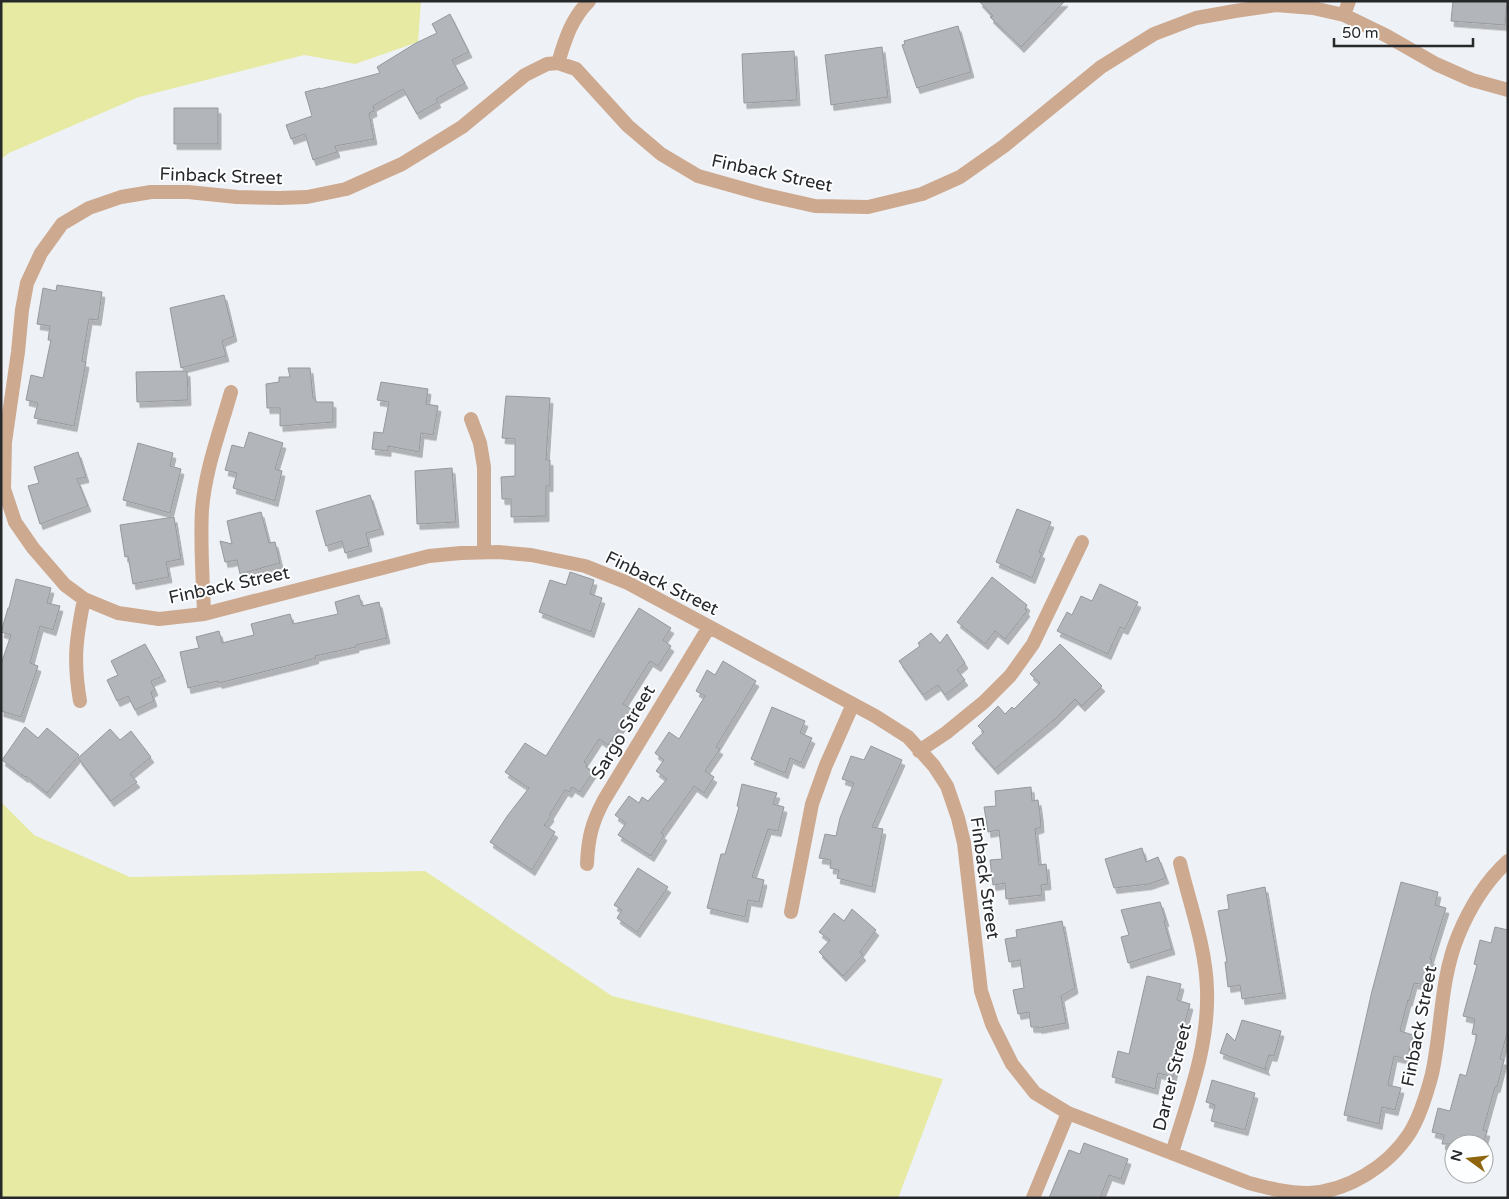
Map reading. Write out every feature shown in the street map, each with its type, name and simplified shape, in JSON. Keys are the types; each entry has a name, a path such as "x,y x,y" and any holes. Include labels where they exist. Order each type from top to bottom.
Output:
{"street":[{"path":"558,63 567,33 576,16 589,1"},
{"path":"1344,15 1349,1"},
{"name":"Finback Street","path":"1508,90 1472,80 1436,64 1387,36 1344,15 1313,8 1276,5 1235,6 1154,34 1100,67 1004,146 960,177 922,194 868,208 815,206 762,194 698,176 661,154 628,126 576,70 558,63 547,64 525,75 462,127 402,164 346,189 307,197 280,198 188,192 151,192 121,197 89,208 62,224 41,253 27,283 5,442 4,489 15,522 33,548 65,584 84,599 118,613 159,619 204,614 428,556 484,552 531,556 584,566 628,583 875,716 908,738 934,766 947,786 964,843 981,991 992,1024 1012,1064 1035,1093 1068,1113 1248,1183 1277,1191 1309,1193 1338,1188 1366,1175 1392,1155 1409,1133 1421,1108 1432,1074 1446,975 1458,937 1472,908 1494,874 1508,862"},
{"path":"204,614 201,548 202,509 208,472 231,392"},
{"path":"471,419 480,444 484,467 484,552"},
{"path":"919,751 946,733 984,702 1010,676 1033,644 1082,542"},
{"path":"80,701 75,652 84,599"},
{"name":"Sargo Street","path":"587,864 588,839 594,817 709,627"},
{"path":"791,912 812,804 826,764 853,704"},
{"name":"Darter Street","path":"1172,1153 1192,1090 1204,1039 1207,990 1202,952 1180,864"},
{"path":"1033,1198 1068,1113"}],"green space":[{"path":"1,1 421,1 418,42 355,64 304,55 139,97 9,153 1,159"},
{"path":"1,802 34,835 130,877 425,871 612,996 943,1079 898,1198 1,1198"}],"building":[{"path":"979,1 1065,1 1021,47 990,17 993,16"},
{"path":"1453,1 1507,1 1505,25 1451,21"},
{"path":"450,14 469,52 452,60 465,83 436,99 438,102 417,114 403,89 373,106 374,111 369,113 374,139 335,146 337,152 313,160 305,134 291,139 286,125 312,116 305,92 380,73 377,67 416,43 437,33 432,24"},
{"path":"958,26 971,72 917,88 902,45 905,44 904,41"},
{"path":"882,47 888,97 831,105 825,55"},
{"path":"794,51 797,100 744,103 742,54"},
{"path":"174,108 218,108 218,144 174,144"},
{"path":"57,285 102,292 98,320 89,319 82,361 86,362 74,426 34,418 38,403 26,400 31,375 43,378 51,340 48,340 50,326 37,324 43,288 56,291"},
{"path":"224,295 234,336 222,341 226,356 181,368 170,308"},
{"path":"288,368 310,368 313,398 315,398 316,402 333,402 333,422 280,426 280,408 267,408 266,384 279,382 279,377 290,377"},
{"path":"187,371 188,400 137,402 136,372"},
{"path":"381,382 428,389 426,404 438,406 433,435 421,433 419,452 388,446 388,451 372,449 374,432 383,433 389,402 377,400"},
{"path":"506,396 550,398 546,460 550,460 550,486 546,486 546,516 511,517 511,499 502,499 501,477 515,476 515,439 502,438"},
{"path":"249,432 283,443 275,469 282,471 275,501 233,488 237,473 225,470 232,445 244,448"},
{"path":"138,443 173,453 170,466 181,469 170,513 123,500"},
{"path":"78,452 86,477 77,479 88,506 40,524 28,486 39,483 34,467"},
{"path":"452,468 456,522 417,524 415,471"},
{"path":"370,495 381,529 366,533 369,546 345,553 342,541 326,546 316,511"},
{"path":"1017,509 1051,522 1039,552 1042,553 1032,578 996,562"},
{"path":"261,512 269,543 275,542 280,563 240,574 237,560 225,562 220,541 232,544 227,521"},
{"path":"174,517 181,559 166,562 169,577 133,584 128,556 125,557 120,525"},
{"path":"570,572 594,580 590,594 602,598 591,632 539,612 550,580 566,585"},
{"path":"992,577 1027,605 1025,609 1027,611 1005,639 995,631 985,644 957,622"},
{"path":"16,579 51,588 47,603 60,606 53,630 40,626 30,663 38,666 21,717 1,711 1,664 11,635 1,632"},
{"path":"1100,584 1138,602 1125,629 1120,627 1108,654 1057,631 1067,612 1072,615 1081,596 1092,601"},
{"path":"359,595 362,606 379,602 387,638 219,683 218,681 188,688 180,652 199,648 196,637 219,631 222,643 254,635 251,624 290,614 293,624 338,614 335,602"},
{"path":"639,608 671,628 663,640 671,646 658,666 650,661 623,704 633,710 608,745 599,739 584,762 587,764 586,767 593,772 580,792 572,787 569,792 565,790 550,814 551,816 544,825 555,832 532,870 490,842 529,788 505,772 525,743 546,756"},
{"path":"931,633 940,643 947,634 965,663 957,670 965,680 945,695 938,685 923,695 899,661 920,646 918,643"},
{"path":"145,644 163,676 151,681 155,690 151,692 154,701 135,710 128,696 117,701 107,680 118,675 111,661"},
{"path":"1060,644 1102,686 1082,706 1075,699 1054,720 995,769 972,743 984,732 978,726 998,706 1005,714 1012,707 1014,709 1040,683 1030,674"},
{"path":"723,661 756,681 716,747 720,749 705,771 714,777 704,793 694,786 661,833 664,835 651,856 618,835 626,823 615,815 629,796 639,803 642,797 648,801 667,779 656,771 664,760 655,753 669,732 679,739 705,696 696,691 707,670 715,675"},
{"path":"772,707 805,721 800,733 812,738 801,763 790,758 785,773 751,759"},
{"path":"25,727 38,738 47,728 79,755 47,793 2,760"},
{"path":"110,729 120,740 131,731 151,757 130,774 137,782 111,801 78,758"},
{"path":"871,746 902,760 872,827 883,829 872,887 837,878 839,870 830,868 831,860 819,858 825,834 836,836 840,818 854,783 842,779 851,756 864,760"},
{"path":"742,784 777,793 773,804 784,807 778,831 768,829 752,877 764,880 759,902 748,900 745,917 707,908 721,854 725,854 739,807 737,806"},
{"path":"1031,787 1032,801 1038,800 1040,814 1041,827 1035,829 1039,865 1046,864 1048,884 1041,885 1042,895 1006,899 1005,883 993,885 990,860 1002,859 999,830 988,832 984,807 996,806 995,791"},
{"path":"1142,848 1146,862 1158,857 1166,878 1149,884 1114,888 1105,859"},
{"path":"638,868 668,887 637,932 617,918 622,910 614,905"},
{"path":"1401,882 1438,892 1435,905 1446,908 1430,959 1432,959 1426,985 1414,983 1400,1031 1413,1035 1407,1059 1394,1056 1388,1085 1401,1088 1395,1110 1382,1107 1379,1124 1344,1115 1372,991"},
{"path":"1265,887 1283,993 1242,999 1240,985 1228,987 1225,962 1227,962 1218,911 1229,909 1227,895"},
{"path":"1160,902 1172,949 1128,963 1121,937 1129,935 1121,910"},
{"path":"852,909 876,930 860,952 863,955 843,976 819,952 830,940 819,932 834,913 844,921"},
{"path":"1062,921 1075,988 1061,996 1066,1023 1039,1028 1031,1027 1029,1012 1018,1014 1013,990 1024,988 1020,960 1009,962 1005,939 1017,937 1016,930"},
{"path":"1495,927 1508,930 1508,1030 1500,1059 1504,1060 1483,1130 1487,1131 1486,1134 1444,1135 1432,1132 1438,1108 1450,1111 1460,1074 1466,1076 1477,1035 1472,1034 1475,1019 1463,1016 1477,965 1474,964 1480,940 1491,943"},
{"path":"1147,976 1181,984 1177,1000 1190,1004 1177,1051 1179,1051 1173,1077 1158,1073 1155,1089 1112,1077 1118,1051 1129,1054"},
{"path":"1242,1020 1281,1031 1274,1056 1269,1055 1265,1067 1267,1070 1220,1053 1227,1033 1235,1041"},
{"path":"1212,1080 1255,1093 1245,1130 1211,1121 1215,1105 1206,1102"},
{"path":"1084,1143 1128,1159 1121,1179 1109,1175 1100,1198 1049,1198 1069,1150 1080,1154"}]}
